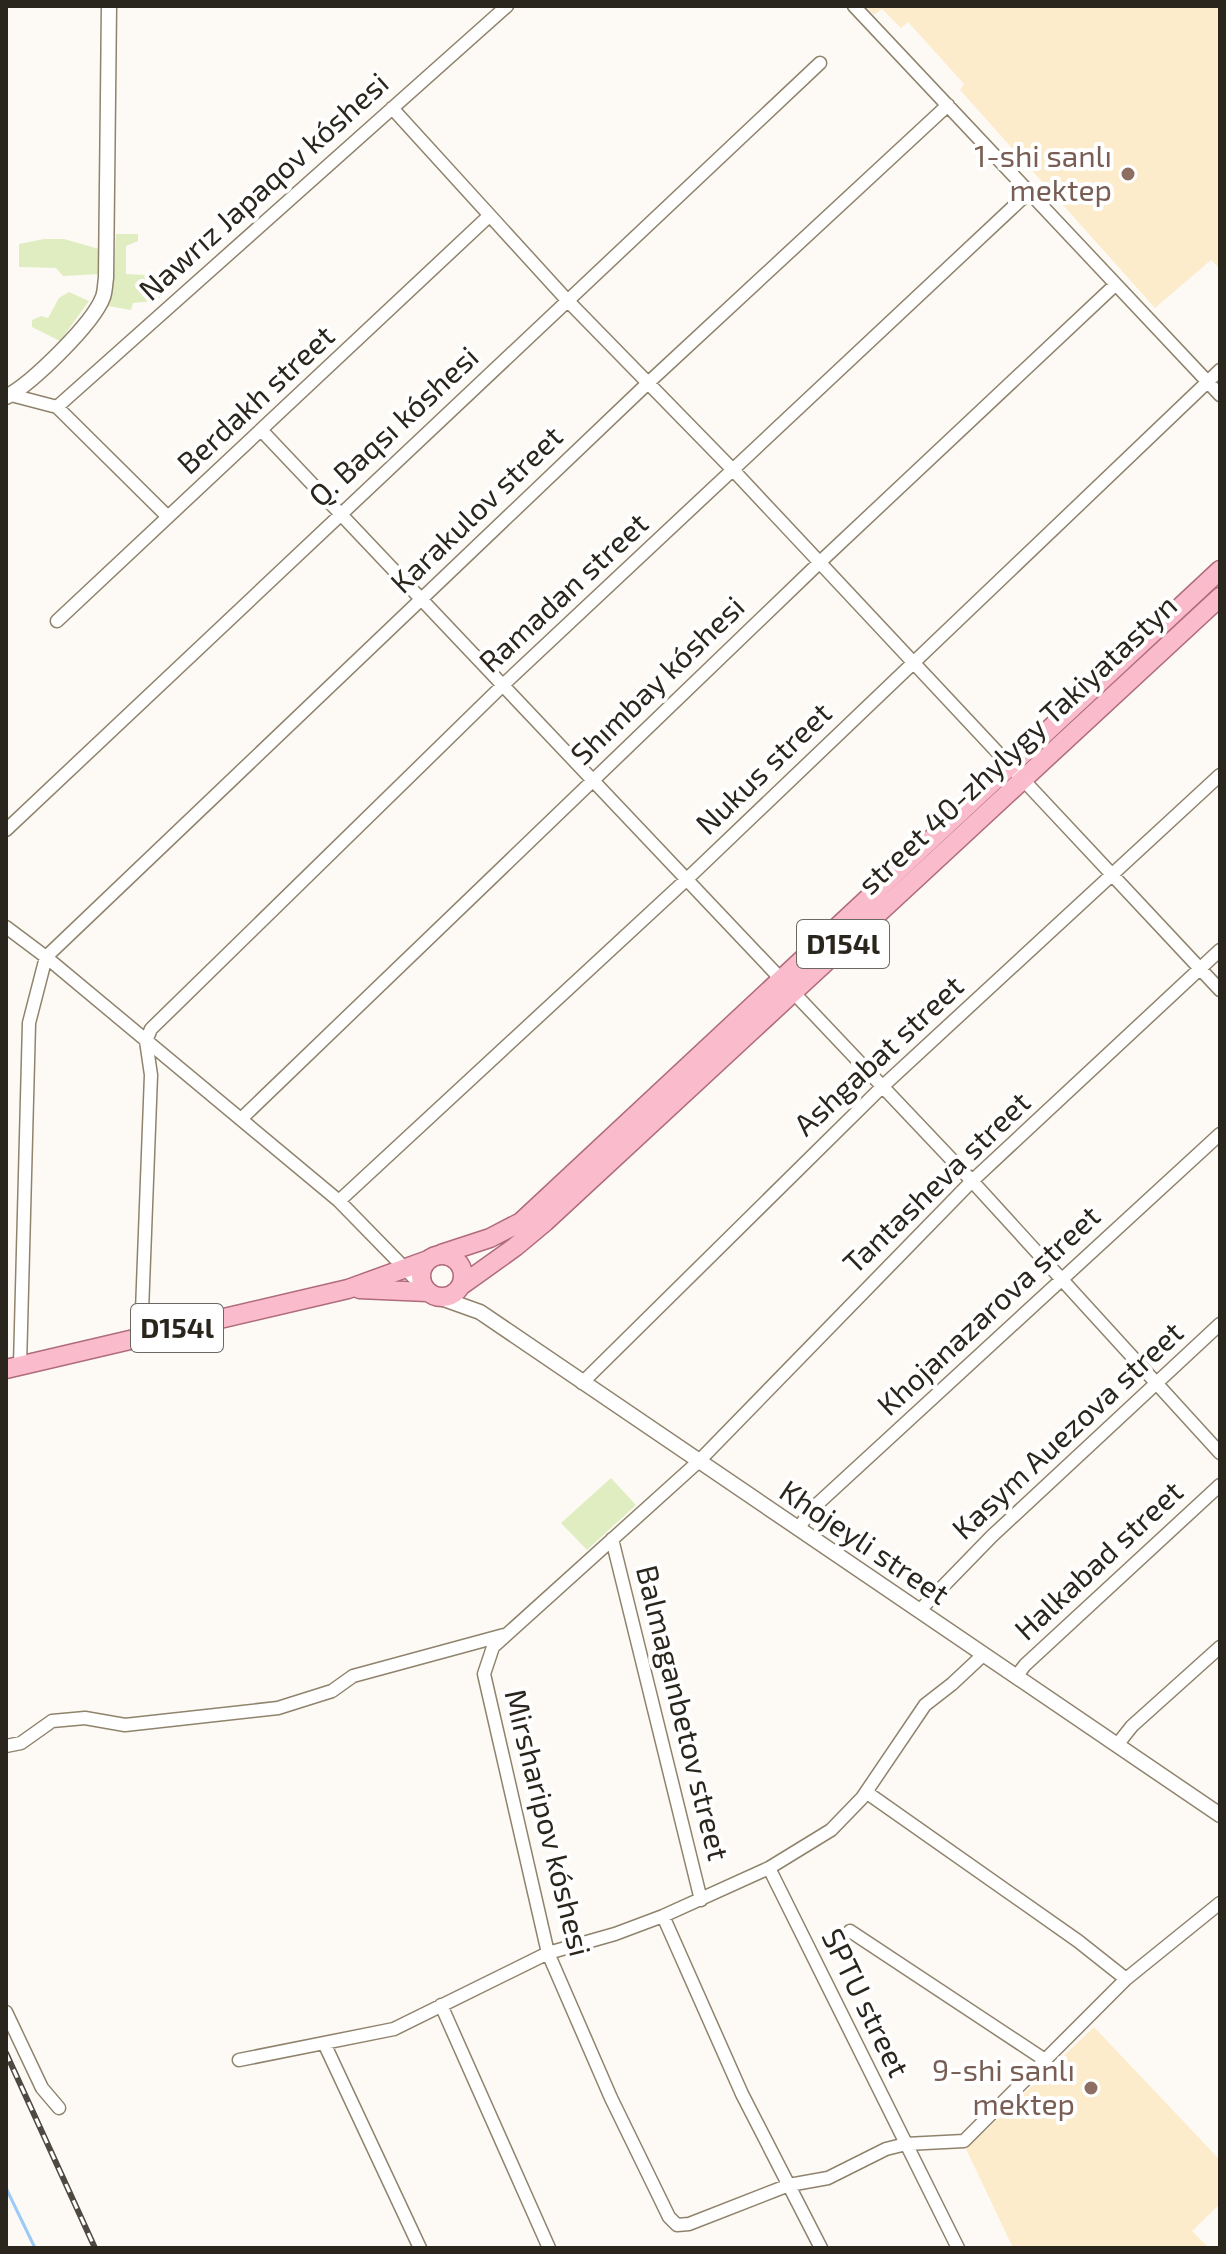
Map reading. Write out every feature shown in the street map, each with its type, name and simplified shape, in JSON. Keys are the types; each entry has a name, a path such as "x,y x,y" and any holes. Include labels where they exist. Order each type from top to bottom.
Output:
{"main road":[{"name":"street 40-zhylygy Takiyatastyn","path":"462,1285 545,1222 1008,765 1220,570"},
{"name":"street 40-zhylygy Takiyatastyn","path":"434,1257 490,1238 521,1222 786,984 1022,780 1220,597"},
{"path":"430,1292 420,1276 434,1257 448,1255 460,1264 463,1270 462,1285"},
{"name":"D154l","path":"13,1367 348,1289 434,1257"},
{"name":"D154l","path":"348,1289 452,1295 462,1285"}],"street":[{"name":"Nawrız Japaqov kóshesi","path":"8,396 76,335 103,298 106,278 109,6"},
{"name":"Nawrız Japaqov kóshesi","path":"57,407 507,6"},
{"path":"854,6 1220,395"},
{"name":"Q. Baqsı kóshesi","path":"6,830 566,299 820,63"},
{"name":"Karakulov street","path":"46,957 648,383 948,105"},
{"path":"392,108 566,299 734,471 1220,990"},
{"name":"Ramadan street","path":"146,1041 151,1029 503,685 1028,193"},
{"name":"Berdakh street","path":"57,621 489,216"},
{"name":"Shımbay kóshesi","path":"241,1119 819,563 1115,285"},
{"name":"Nukus street","path":"339,1201 687,879 1220,370"},
{"path":"8,396 57,407 168,517"},
{"path":"262,431 883,1086 1220,1453"},
{"name":"Ashgabat street","path":"582,1383 883,1086 1220,775"},
{"path":"6,927 339,1201 430,1292 480,1312"},
{"name":"Tantasheva street","path":"698,1462 972,1181 1220,950"},
{"path":"13,1367 29,1023 46,957"},
{"path":"141,1337 151,1075 146,1041"},
{"name":"Khojanazarova street","path":"798,1529 812,1509 1220,1134"},
{"path":"462,1285 480,1312"},
{"name":"Khojeyli street","path":"480,1312 983,1655 1218,1810"},
{"name":"Kasym Auezova street","path":"919,1611 992,1536 1220,1324"},
{"name":"Mirsharipov kóshesi","path":"698,1462 493,1647 484,1674 548,1953 611,2098 669,2217 677,2225 689,2224 789,2185"},
{"name":"Halkabad street","path":"1016,1677 1025,1665 1220,1485"},
{"name":"Balmaganbetov street","path":"612,1539 701,1900"},
{"path":"6,1746 21,1743 52,1721 85,1718 125,1725 278,1708 332,1691 353,1676 507,1634"},
{"path":"1117,1745 1132,1726 1220,1647"},
{"path":"239,2060 394,2029 548,1953 615,1934 663,1916 769,1868 831,1830 866,1792 925,1705 983,1655"},
{"path":"866,1792 1078,1941 1126,1979"},
{"name":"SPTU street","path":"769,1868 958,2248"},
{"path":"789,2185 828,2178 886,2149 906,2144 964,2141 1126,1979 1220,1903"},
{"path":"663,1916 742,2094 821,2248"},
{"path":"850,1931 1045,2060"},
{"path":"441,2005 549,2248"},
{"path":"6,2012 42,2088 59,2108"},
{"path":"324,2043 420,2248"}],"shaded area":[{"name":"1-shi sanlı mektep","path":"866,6 1220,6 1220,269 1211,260 1155,308 960,90 964,84 908,22 901,28 882,9 874,15"},
{"name":"9-shi sanlı mektep","path":"1094,2027 1220,2160 1220,2204 1192,2231 1209,2248 1013,2248 966,2149"}],"green space":[{"path":"116,234 138,234 138,241 126,246 126,274 163,276 160,298 133,303 131,310 108,306 114,276"},
{"path":"64,239 99,249 100,274 63,276 56,268 19,267 19,244"},
{"path":"69,292 89,301 60,341 32,327 32,320 41,316 48,318 59,298"},
{"path":"611,1478 636,1505 587,1550 561,1523"}],"waterway":[{"path":"6,2188 35,2248"}],"railway":[{"path":"6,2053 95,2248"}],"place":[{"name":"1-shi sanlı mektep","path":"1128,174"},
{"name":"9-shi sanlı mektep","path":"1091,2088"}]}
